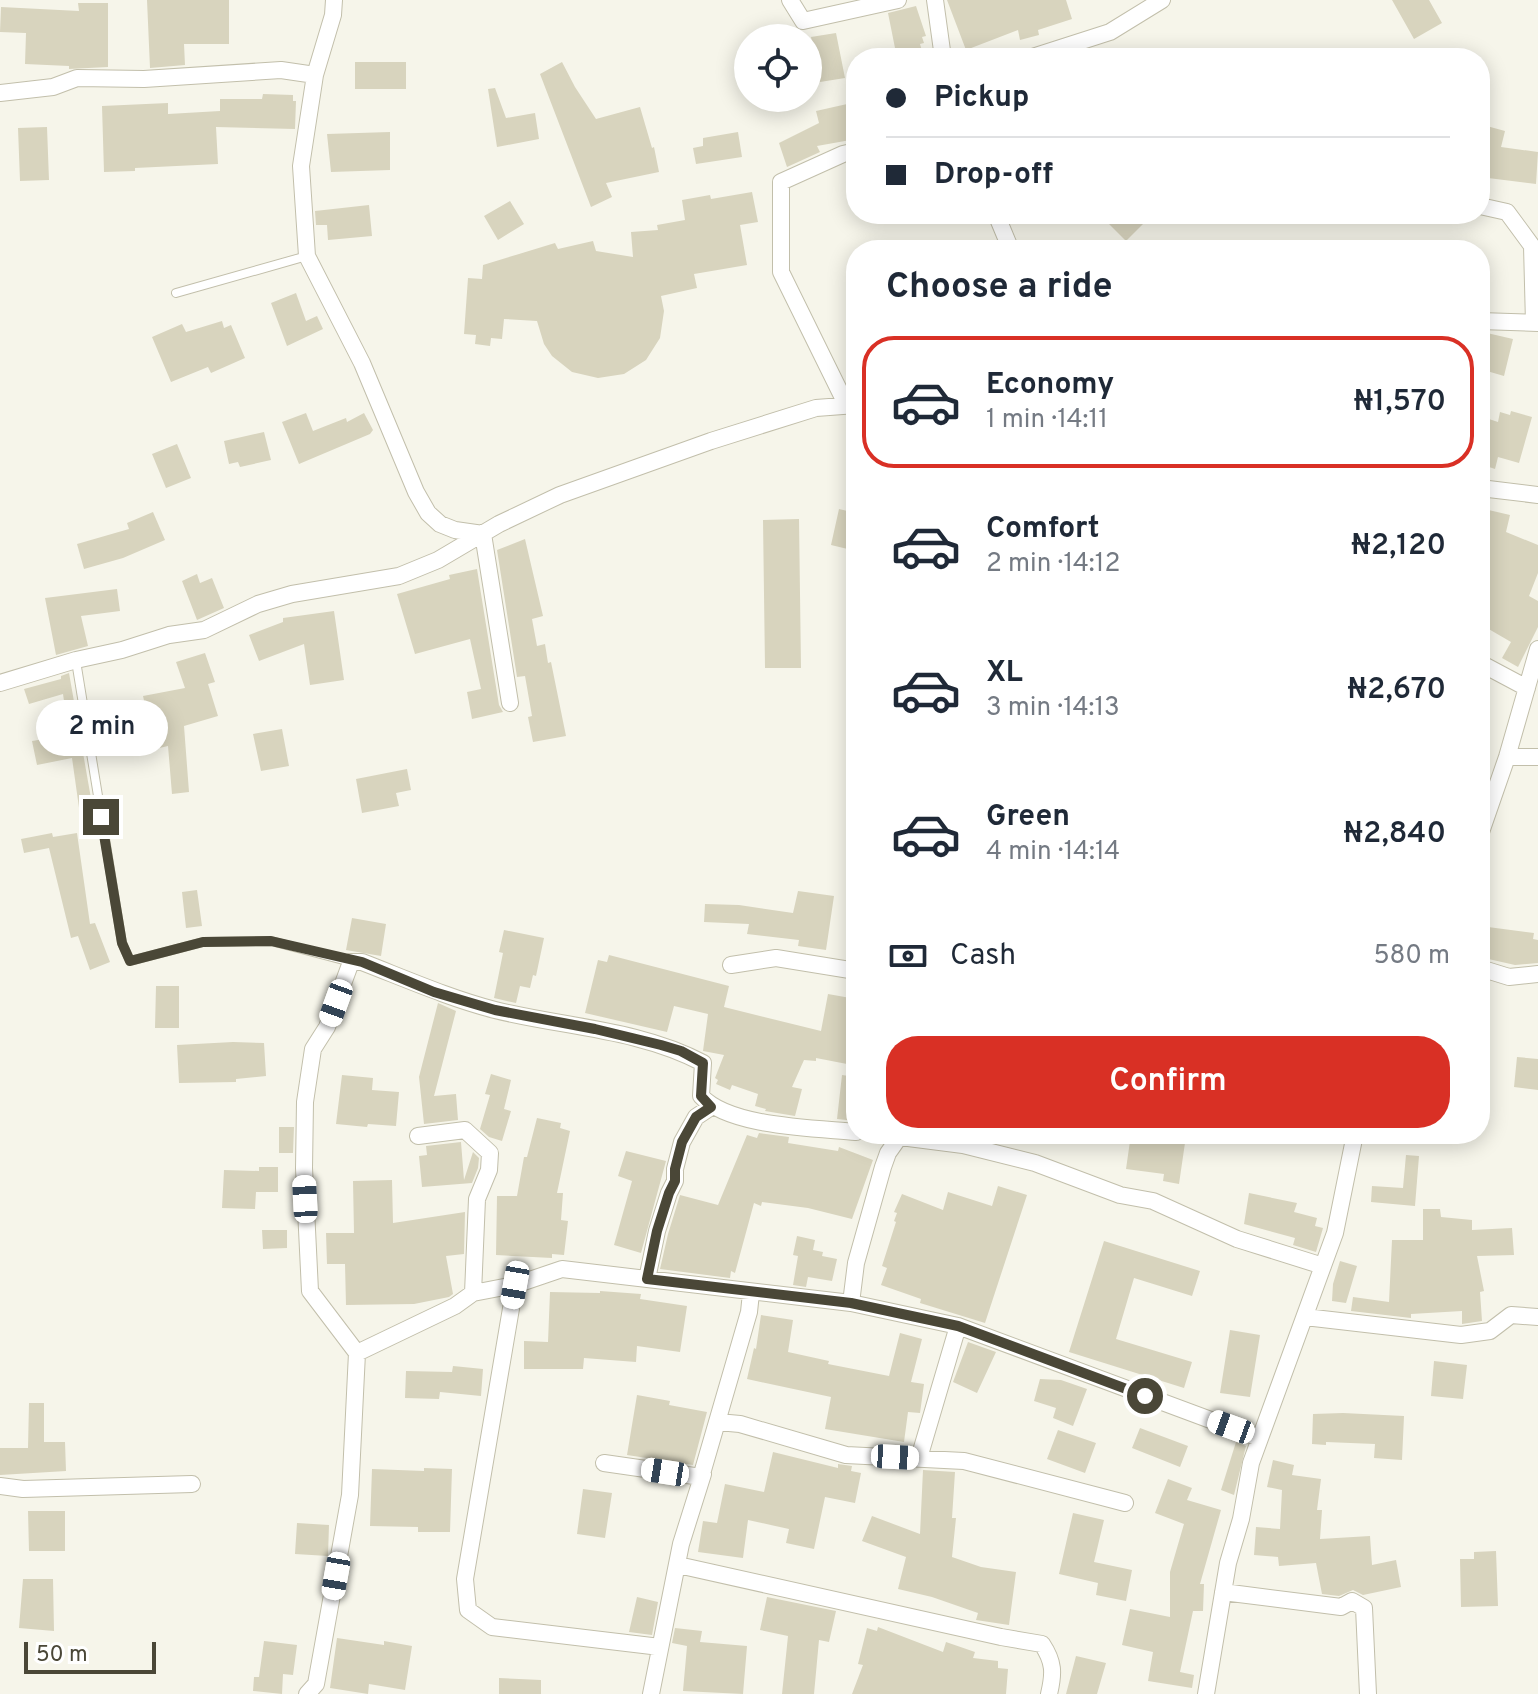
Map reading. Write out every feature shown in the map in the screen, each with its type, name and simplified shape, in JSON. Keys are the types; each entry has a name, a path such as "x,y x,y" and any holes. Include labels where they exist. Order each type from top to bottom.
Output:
{"street":[{"path":"334,0 333,15 315,75 301,166 307,256 362,363 416,492 428,513 440,524 455,530 483,534"},
{"path":"790,0 803,21 898,0"},
{"path":"935,0 942,48"},
{"path":"1060,48 1110,32 1162,0"},
{"path":"0,93 53,87 77,78 144,79 281,70 315,75"},
{"path":"846,153 781,182 781,272 846,396"},
{"path":"1490,208 1507,212 1532,246 1536,323 1490,321"},
{"path":"0,683 169,635 204,630 258,604 292,594 399,576 438,560 560,495 801,412 846,406"},
{"path":"1490,489 1538,495"},
{"path":"483,534 510,703"},
{"path":"1490,806 1538,649"},
{"path":"1490,668 1527,688"},
{"path":"1507,757 1538,757"},
{"path":"731,965 776,958 846,969"},
{"path":"307,1694 316,1684 350,1495 357,1353 310,1291 304,1168 305,1102 313,1049 327,1027 351,962 362,962 434,992 495,1010 595,1029 681,1051 703,1063 701,1096 711,1107 767,1124 846,1131"},
{"path":"1490,971 1509,977 1538,974"},
{"path":"647,1279 657,1231 675,1181 682,1142 696,1117 711,1107"},
{"path":"418,1136 465,1130 490,1153 489,1170 477,1199 473,1293"},
{"path":"851,1303 856,1263 883,1167 894,1144"},
{"path":"976,1144 1120,1195 1153,1201 1237,1239 1323,1266"},
{"path":"1206,1694 1228,1563 1241,1519 1251,1463 1335,1233 1353,1144"},
{"path":"357,1353 455,1306 473,1293 515,1285 562,1269 851,1303 958,1326 1259,1438"},
{"path":"515,1285 465,1579 468,1610 492,1627 660,1647"},
{"path":"651,1694 681,1544 749,1312 751,1293"},
{"path":"1305,1317 1461,1335 1490,1331 1511,1315 1538,1317"},
{"path":"919,1458 958,1326"},
{"path":"718,1422 740,1424 846,1455 964,1461 1125,1503"},
{"path":"604,1463 695,1477 703,1474"},
{"path":"0,1486 23,1489 192,1484"},
{"path":"678,1565 1042,1644 1052,1660 1053,1678 1049,1694"},
{"path":"1223,1592 1341,1607 1352,1601 1364,1608 1368,1694"}],"lane":[{"path":"176,293 307,256"},
{"path":"76,660 122,943 130,961 203,942 271,941 351,962"}],"building":[{"path":"147,0 229,0 229,44 184,44 185,65 150,68"},
{"path":"947,0 1066,0 1072,19 1038,30 1039,35 1020,40 1018,30 965,48"},
{"path":"1392,0 1429,0 1442,23 1414,39"},
{"path":"78,3 108,3 108,67 69,69 69,66 25,64 26,33 0,32 1,7 79,11"},
{"path":"916,6 926,36 922,37 924,43 920,44 921,48 895,48 888,13"},
{"path":"836,33 845,78 822,82 822,35"},
{"path":"355,62 406,62 406,89 355,89"},
{"path":"562,62 596,119 640,107 659,172 606,183 612,197 591,207 540,74"},
{"path":"495,88 506,118 535,113 539,139 497,147 488,89"},
{"path":"263,94 293,95 293,101 296,101 295,129 216,127 218,164 104,172 102,106 168,103 168,114 220,111 220,99 262,99"},
{"path":"846,104 846,141 817,146 820,152 787,167 779,143 819,123 816,112"},
{"path":"47,127 49,180 20,181 18,128"},
{"path":"1490,127 1505,131 1501,147 1538,152 1536,184 1490,178"},
{"path":"390,132 390,170 331,172 327,134"},
{"path":"738,132 742,157 696,164 693,148 703,146 703,138"},
{"path":"752,192 758,222 740,225 747,265 694,274 697,288 661,296 664,311 660,338 646,360 624,374 598,378 572,372 552,356 544,344 537,321 504,319 502,339 491,338 490,346 475,344 476,335 464,334 468,278 482,279 483,265 555,243 558,249 593,241 596,251 633,257 631,232 658,230 657,225 685,220 682,200"},
{"path":"510,201 524,224 498,240 484,216"},
{"path":"369,205 372,236 328,240 327,225 316,225 315,211"},
{"path":"1109,224 1143,224 1127,240"},
{"path":"296,293 306,321 317,316 323,329 287,346 271,303"},
{"path":"222,321 224,328 231,325 245,358 211,373 208,367 171,382 152,337 182,324 186,332"},
{"path":"1490,334 1513,339 1504,376 1490,372"},
{"path":"1511,411 1532,417 1519,463 1498,457 1495,469 1490,467 1490,419 1498,422 1500,412 1510,415"},
{"path":"306,413 313,431 346,418 347,422 364,413 373,430 299,464 282,422"},
{"path":"264,432 271,460 240,467 238,462 229,464 224,441"},
{"path":"177,444 191,478 166,488 152,454"},
{"path":"839,509 846,511 846,549 831,545"},
{"path":"1490,510 1510,515 1506,532 1538,545 1538,573 1529,596 1538,601 1538,627 1518,667 1502,658 1511,642 1490,630"},
{"path":"153,512 165,540 123,558 84,569 77,544 129,529 127,523"},
{"path":"799,519 801,668 765,668 763,520"},
{"path":"525,539 543,616 532,619 537,646 545,644 548,663 551,662 566,736 533,742 525,676 517,677 497,550"},
{"path":"477,569 499,705 503,712 472,719 467,692 481,689 470,639 415,654 397,594 450,579 449,575"},
{"path":"197,574 200,583 212,578 224,608 197,620 182,581"},
{"path":"117,589 120,611 81,616 88,646 56,655 45,598"},
{"path":"334,611 344,680 310,685 304,644 259,661 249,635 283,622 283,618"},
{"path":"205,653 215,682 208,684 218,716 184,726 189,792 172,794 168,746 155,749 143,696 185,688 176,662"},
{"path":"69,673 96,827 82,829 72,758 37,765 32,741 69,735 63,694 29,704 24,689 61,679"},
{"path":"282,729 289,766 261,771 253,734"},
{"path":"407,769 411,790 396,793 399,806 362,813 356,779"},
{"path":"52,833 53,837 77,833 90,924 95,923 110,962 90,970 78,936 71,938 49,848 24,853 21,839"},
{"path":"197,890 202,926 186,928 182,892"},
{"path":"798,891 834,896 826,950 798,946 799,940 747,934 749,924 704,922 705,904 739,905 793,913"},
{"path":"352,918 386,924 381,956 346,950"},
{"path":"1490,927 1534,933 1533,939 1538,940 1538,963 1515,965 1490,959"},
{"path":"504,930 544,938 536,976 533,975 530,988 520,986 516,1003 494,998"},
{"path":"609,955 729,986 724,1007 821,1031 828,994 846,997 846,1064 816,1058 816,1061 804,1060 792,1087 802,1089 795,1116 765,1111 755,1106 758,1094 732,1085 730,1090 716,1084 718,1080 715,1078 724,1055 703,1051 708,1014 674,1006 667,1032 585,1013 598,960 607,962"},
{"path":"156,986 179,986 179,1028 155,1028"},
{"path":"438,1003 456,1011 434,1096 456,1094 458,1120 424,1124 419,1077"},
{"path":"264,1043 266,1076 236,1079 236,1082 179,1083 177,1045"},
{"path":"1517,1057 1538,1059 1538,1090 1514,1087"},
{"path":"491,1074 511,1080 504,1109 511,1111 502,1141 489,1137 480,1129 490,1095 485,1094"},
{"path":"342,1075 373,1078 372,1090 399,1092 396,1126 336,1124"},
{"path":"842,1075 846,1076 846,1120 837,1119"},
{"path":"537,1118 561,1123 560,1128 570,1131 557,1193 563,1193 561,1220 568,1221 564,1255 552,1254 552,1258 496,1255 497,1196 517,1196 524,1157 527,1157"},
{"path":"279,1127 294,1127 293,1153 279,1153"},
{"path":"759,1133 789,1137 788,1143 838,1151 839,1147 873,1160 852,1219 808,1208 754,1203 735,1273 731,1271 730,1278 660,1269 680,1195 718,1205 747,1135 757,1138"},
{"path":"461,1142 464,1180 473,1152 479,1158 472,1183 422,1187 419,1156 427,1155 426,1146"},
{"path":"1130,1144 1185,1144 1179,1184 1163,1181 1164,1174 1126,1169"},
{"path":"626,1151 666,1161 641,1253 614,1245 632,1181 618,1176"},
{"path":"1406,1155 1419,1156 1415,1206 1371,1202 1372,1186 1403,1188"},
{"path":"259,1167 278,1167 278,1192 256,1192 255,1209 222,1208 224,1170 259,1171"},
{"path":"392,1180 393,1223 465,1212 464,1254 446,1256 453,1294 414,1304 346,1305 345,1264 327,1264 326,1233 354,1233 353,1181"},
{"path":"998,1186 1027,1195 985,1323 920,1303 921,1299 881,1285 887,1268 882,1266 896,1222 897,1213 894,1212 902,1194 943,1210 948,1192 992,1206"},
{"path":"1249,1193 1297,1203 1294,1212 1317,1218 1315,1226 1323,1228 1316,1252 1293,1245 1295,1238 1244,1224"},
{"path":"1423,1209 1440,1209 1441,1217 1472,1220 1472,1230 1512,1228 1514,1255 1477,1256 1484,1291 1480,1292 1482,1321 1462,1324 1462,1311 1411,1314 1411,1318 1351,1311 1353,1297 1389,1302 1392,1240 1423,1240"},
{"path":"262,1230 287,1230 287,1248 263,1249"},
{"path":"797,1236 815,1240 813,1250 823,1252 822,1256 837,1259 832,1281 808,1277 806,1287 793,1285 798,1256 793,1255"},
{"path":"1104,1241 1200,1271 1192,1296 1134,1278 1116,1339 1192,1362 1184,1388 1069,1352"},
{"path":"1340,1261 1357,1266 1346,1303 1332,1301"},
{"path":"550,1292 641,1294 640,1299 687,1306 680,1352 637,1346 636,1362 584,1358 583,1369 524,1369 524,1341 548,1342"},
{"path":"761,1315 793,1320 788,1352 829,1361 828,1364 889,1376 900,1333 922,1339 911,1382 924,1384 920,1413 908,1412 904,1442 825,1429 831,1397 747,1379"},
{"path":"1230,1330 1260,1335 1250,1397 1220,1393"},
{"path":"968,1342 996,1352 977,1393 953,1382"},
{"path":"1434,1361 1467,1365 1463,1399 1431,1396"},
{"path":"453,1366 483,1369 481,1396 440,1392 439,1399 405,1398 406,1371 452,1372"},
{"path":"1040,1379 1061,1380 1087,1389 1073,1426 1053,1418 1056,1408 1034,1401"},
{"path":"637,1395 707,1412 693,1465 627,1455"},
{"path":"29,1403 44,1403 44,1442 65,1442 66,1471 0,1475 0,1448 28,1448"},
{"path":"1313,1414 1404,1416 1402,1460 1374,1458 1375,1444 1312,1444"},
{"path":"1140,1428 1188,1446 1180,1467 1132,1448"},
{"path":"1058,1430 1096,1443 1085,1473 1047,1459"},
{"path":"1236,1442 1246,1446 1234,1495 1221,1490"},
{"path":"773,1452 838,1468 838,1464 852,1466 851,1471 861,1473 855,1503 825,1497 814,1549 786,1543 789,1529 748,1520 743,1558 698,1552 703,1521 717,1523 725,1484 764,1492"},
{"path":"1273,1460 1294,1465 1292,1475 1321,1479 1317,1510 1322,1510 1320,1539 1370,1536 1372,1565 1396,1560 1401,1587 1363,1595 1353,1590 1339,1596 1322,1594 1316,1563 1279,1566 1278,1557 1254,1555 1256,1527 1280,1529 1282,1490 1267,1487"},
{"path":"424,1468 452,1469 450,1532 418,1532 418,1527 370,1526 372,1469 424,1471"},
{"path":"923,1470 955,1472 952,1518 956,1518 952,1557 981,1567 1016,1572 1009,1625 976,1620 978,1613 898,1589 906,1557 862,1541 872,1516 920,1534"},
{"path":"1168,1479 1192,1488 1187,1500 1221,1510 1200,1584 1204,1584 1203,1611 1193,1611 1180,1672 1194,1675 1192,1688 1148,1681 1153,1652 1122,1645 1130,1609 1170,1617 1170,1572 1184,1524 1155,1513"},
{"path":"583,1489 612,1493 605,1538 577,1534"},
{"path":"28,1511 65,1511 65,1551 29,1551"},
{"path":"1073,1513 1104,1520 1094,1562 1132,1570 1126,1601 1096,1595 1098,1583 1059,1574"},
{"path":"297,1523 329,1525 328,1556 295,1554"},
{"path":"1496,1551 1498,1606 1461,1607 1460,1559 1474,1559 1474,1552"},
{"path":"23,1579 53,1579 54,1631 19,1628"},
{"path":"637,1597 658,1602 652,1635 629,1632"},
{"path":"767,1597 836,1611 829,1642 819,1640 814,1694 782,1694 788,1636 760,1630"},
{"path":"878,1627 943,1652 946,1642 975,1652 973,1658 998,1661 998,1668 1008,1669 1006,1694 852,1694 863,1665 858,1664 867,1628 877,1631"},
{"path":"675,1628 702,1631 700,1642 747,1646 743,1694 683,1691 687,1646 672,1643"},
{"path":"337,1638 412,1646 405,1690 369,1684 368,1694 330,1688"},
{"path":"264,1641 297,1645 293,1675 283,1674 282,1694 253,1691 254,1677 259,1677"},
{"path":"1076,1656 1106,1663 1097,1694 1066,1694"},
{"path":"499,1678 541,1680 541,1694 499,1694"}],"route":[{"path":"101,817 122,943 130,961 203,942 271,941 351,962 362,962 434,992 495,1010 661,1045 703,1063 701,1096 711,1107 696,1117 682,1142 675,1181 657,1231 647,1279 851,1303 958,1326 1145,1396"}]}
